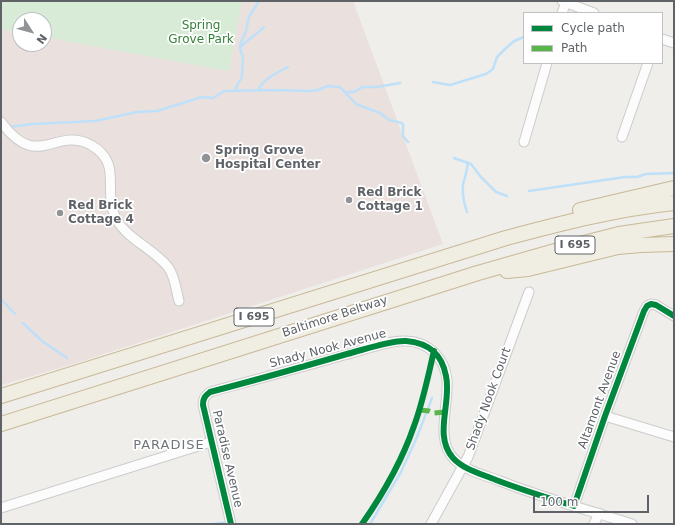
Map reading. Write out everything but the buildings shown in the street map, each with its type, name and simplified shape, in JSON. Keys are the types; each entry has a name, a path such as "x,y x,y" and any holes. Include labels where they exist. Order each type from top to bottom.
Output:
{"highway":[{"path":"506,238 565,214 608,202 674,188"},
{"name":"Baltimore Beltway","path":"1,396 506,238 611,212 674,203"},
{"name":"Baltimore Beltway","path":"1,424 404,295 478,273 604,238 674,226"},
{"path":"478,273 528,269 618,247 674,244"}],"street":[{"path":"562,12 564,2 591,12"},
{"path":"663,39 674,43"},
{"path":"524,142 547,64"},
{"path":"622,137 648,64"},
{"path":"1,122 8,132 20,142 32,146 47,146 73,139 83,142 99,151 110,167 111,202 114,214 119,224 160,258 168,268 173,278 179,301"},
{"name":"Shady Nook Court","path":"431,524 462,465 468,457 529,292"},
{"name":"Altamont Avenue","path":"574,506 605,416 644,311 647,306 651,304 656,305 674,316"},
{"name":"Shady Nook Avenue","path":"203,399 210,392 372,348 405,341 417,343 434,351 439,356 444,366 447,378 444,440 447,450 462,465 526,491 632,524"},
{"name":"Paradise Avenue","path":"203,399 203,405 231,524"},
{"path":"605,416 674,438"},
{"path":"1,508 212,442"},
{"path":"594,524 599,513"}],"shaded area":[{"name":"Spring Grove Hospital Center","path":"242,1 353,1 443,244 67,366 1,385 1,29 12,31 12,52 52,52 52,38 229,71"}],"green space":[{"name":"Spring Grove Park","path":"1,1 242,1 229,71 52,38 52,12 12,12 12,31 1,29"}],"waterway":[{"path":"234,91 242,77 243,57 240,48 241,42 246,31 249,17 259,1"},
{"path":"240,48 264,27"},
{"path":"433,82 450,85 486,74 493,69 497,57 505,49 514,41 523,37"},
{"path":"258,90 267,79 288,67"},
{"path":"346,92 354,92 362,87 377,87 400,83"},
{"path":"8,127 33,124 95,121 137,112 157,111 202,97 213,98 224,91 309,91 318,90 328,86 340,87 356,104 380,113 389,120 402,123 403,136 408,142"},
{"path":"454,158 471,164 496,192 507,196"},
{"path":"467,162 463,188 467,212"},
{"path":"529,191 625,177 637,177 646,174 674,173"},
{"path":"1,299 15,314"},
{"path":"23,323 42,341 67,358"},
{"path":"370,524 401,472 417,437 432,398"},
{"path":"214,524 227,522"}],"marked path":[{"path":"420,410 434,413 445,412"}],"cycle path":[{"path":"231,524 203,405 203,401 206,396 210,392 400,341 414,342 428,347 438,356 444,368 447,386 444,418 444,440 447,449 457,462 479,474 525,491 574,506 605,416 644,311 647,306 651,304 656,305 674,316"},
{"path":"362,524 377,501 404,452 420,408 434,351"}],"place":[{"name":"Spring Grove Hospital Center","path":"206,158"},
{"name":"Red Brick Cottage 1","path":"349,200"},
{"name":"Red Brick Cottage 4","path":"60,213"}],"district":[{"name":"PARADISE","path":"169,446"}]}
